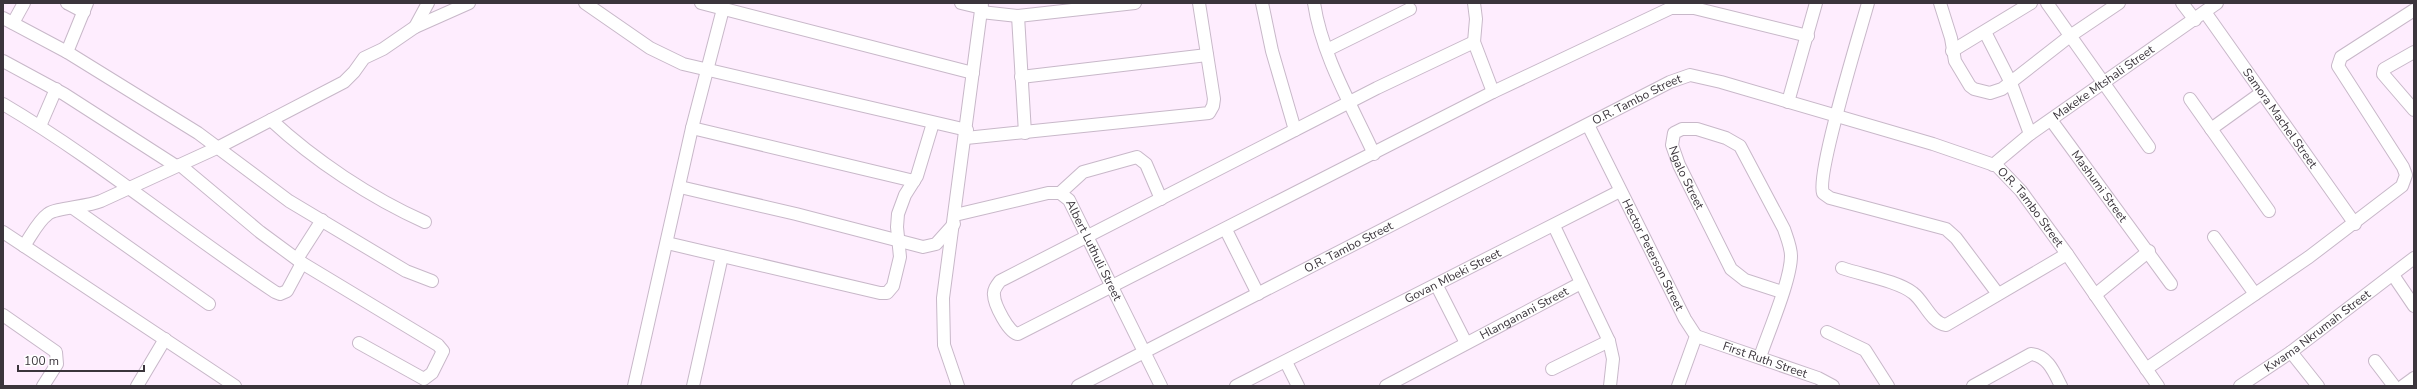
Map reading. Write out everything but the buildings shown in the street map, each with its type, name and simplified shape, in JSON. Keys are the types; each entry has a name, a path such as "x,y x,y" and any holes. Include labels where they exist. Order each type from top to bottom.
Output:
{"street":[{"path":"24,3 8,21 67,52 219,147 278,193 322,220 406,271 432,281"},
{"path":"67,3 86,7 67,52"},
{"path":"415,27 428,3"},
{"path":"24,246 48,214 92,205 219,147 344,82 354,72 364,58 383,49 415,27 469,3"},
{"path":"585,3 650,48 683,64 933,123 966,134 1025,133 1209,113 1214,103 1200,3"},
{"path":"701,3 973,73"},
{"path":"961,3 1018,16 1135,3"},
{"path":"1262,3 1272,50 1295,130"},
{"path":"1314,3 1318,25 1350,102 1374,154"},
{"path":"1474,3 1476,19 1474,42 1493,92"},
{"path":"1788,102 1808,36 1816,3"},
{"path":"1868,3 1837,117 1823,177 1823,193 1830,198 1946,230 1956,238 1998,294"},
{"path":"1940,3 1951,38 1952,51 1955,61 1974,90 1994,93 2011,83 2070,36 2119,3"},
{"path":"1952,51 2031,3"},
{"path":"2047,3 2149,147"},
{"path":"2182,3 2195,20"},
{"name":"Makeke Mtshali Street","path":"1993,165 2030,134 2104,84 2218,3"},
{"path":"958,386 948,362 942,332 943,298 955,219 982,8"},
{"path":"1474,42 1350,102 1000,281 994,293 994,300 1010,330 1016,334 1113,287 1493,92 1671,8 1694,8 1808,36"},
{"path":"634,386 680,187 692,128 723,9"},
{"path":"1328,50 1410,9"},
{"path":"2146,369 2354,224 2402,186 2406,175 2403,167 2338,66 2340,58 2414,10"},
{"name":"Samora Machel Street","path":"2205,12 2354,224"},
{"path":"1018,16 1025,133"},
{"path":"1985,32 2011,83 2030,134"},
{"path":"2412,102 2383,74 2383,71 2414,52"},
{"path":"1021,77 1207,55"},
{"path":"3,61 56,89 178,165 260,232 299,261 438,345 443,351 432,373 424,379 360,343"},
{"name":"O.R. Tambo Street","path":"1078,386 1588,125 1680,76 1690,75 1933,144 1993,165 2012,180 2067,254 2158,386"},
{"path":"40,126 56,89"},
{"path":"2211,128 2261,93"},
{"path":"2190,99 2269,211"},
{"path":"3,104 90,159 229,262 280,294 287,291 299,261 322,220"},
{"path":"271,120 299,145 336,170 406,213 425,222"},
{"name":"Mashumi Street","path":"2051,120 2149,251 2171,284"},
{"path":"667,243 884,294 890,290 894,281 900,257 898,240 898,214 914,181 933,123"},
{"name":"Hector Peterson Street","path":"1588,125 1685,319 1696,336"},
{"path":"692,128 914,181"},
{"name":"Ngalo Street","path":"1760,357 1782,292 1791,262 1789,242 1740,146 1726,138 1697,129 1689,128 1674,134 1672,145 1679,165 1731,269 1745,280 1782,292"},
{"path":"1060,193 1083,172 1137,157 1146,164 1161,199"},
{"path":"680,187 922,247 932,246 940,241 955,219"},
{"name":"Govan Mbeki Street","path":"1236,386 1437,286 1620,191"},
{"name":"Albert Luthuli Street","path":"955,219 1048,193 1060,193 1069,200 1161,386"},
{"path":"73,208 209,304"},
{"name":"Hlanganani Street","path":"1554,226 1609,341 1614,359 1610,386"},
{"path":"1226,230 1258,294"},
{"path":"3,232 235,386"},
{"path":"2214,237 2255,294"},
{"path":"2095,295 2149,251"},
{"path":"1842,268 1911,291 1942,324 1950,323 2067,254"},
{"path":"693,386 722,256"},
{"name":"Kwama Nkrumah Street","path":"2240,386 2291,352 2414,258"},
{"path":"2393,275 2414,306"},
{"name":"Hlanganani Street","path":"1386,386 1466,342 1581,283"},
{"name":"Hlanganani Street","path":"1437,286 1466,342"},
{"path":"3,315 56,352 57,364 43,386"},
{"path":"1828,332 1865,350 1888,386"},
{"path":"1678,386 1696,336"},
{"name":"First Ruth Street","path":"1696,336 1818,378 1834,386"},
{"path":"137,386 165,339"},
{"path":"1552,369 1609,341"},
{"path":"2291,352 2318,386"},
{"path":"1972,386 1987,382 2031,354 2042,357 2049,364 2061,386"},
{"path":"2375,361 2394,386"},
{"path":"1286,362 1298,386"},
{"path":"2403,386 2414,378"}]}
